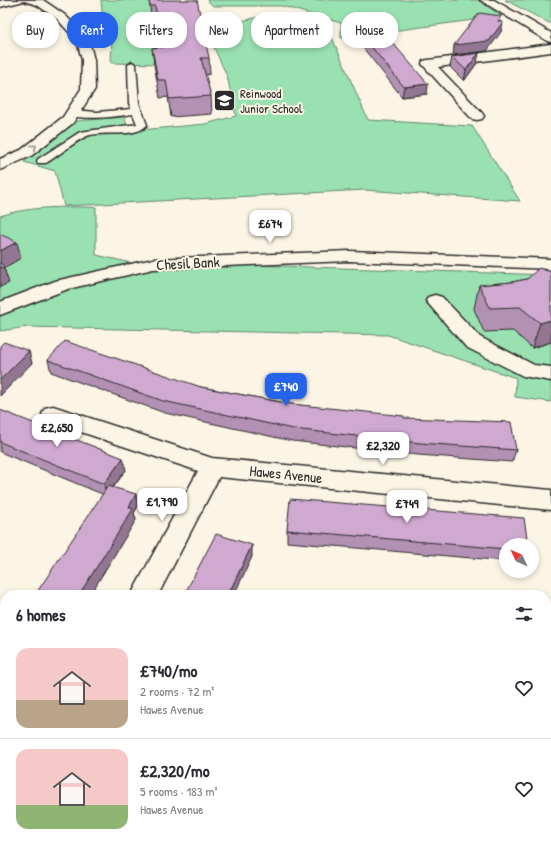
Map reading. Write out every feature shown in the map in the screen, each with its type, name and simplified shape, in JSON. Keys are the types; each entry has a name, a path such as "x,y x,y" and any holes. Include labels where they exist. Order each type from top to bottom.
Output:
{"street":[{"path":"0,4 19,0"},
{"path":"0,165 26,152 68,120 88,89 88,60 83,40 61,17 41,3 29,0"},
{"path":"486,0 551,38"},
{"path":"476,116 428,64 551,48"},
{"name":"Chesil Bank","path":"0,309 62,284 153,264 350,256 551,264"},
{"path":"435,301 473,342 530,371 551,374"},
{"name":"Hawes Avenue","path":"53,414 212,467 551,500"},
{"path":"147,590 212,467"}],"lane":[{"path":"42,161 84,134 140,127 142,125 134,104 132,64"},
{"path":"73,113 97,115 137,111"}],"green space":[{"path":"101,0 150,0 159,12 126,12 126,48 165,48 165,64 111,63 112,48 118,48 118,12 102,12"},
{"path":"207,0 478,0 502,16 398,30 398,12 341,12 341,23 333,21 333,12 303,12 282,6 213,6"},
{"path":"505,0 551,0 551,23 549,23"},
{"name":"Reinwood Junior School","path":"251,19 251,48 333,48 333,40 368,120 472,126 520,201 365,190 64,206 55,171 24,162 77,121 124,117 130,131 205,124 236,116 227,76 214,48 243,48 243,21"},
{"path":"60,207 96,207 96,255 159,269 251,265 551,275 551,402 515,397 516,378 388,335 28,327 0,331 0,216 23,210"}],"building":[{"path":"149,0 197,0 199,12 195,12 195,48 207,48 209,58 201,58 211,96 169,99 166,80 158,80 152,48 187,48 187,12 156,12 155,6 150,6"},
{"path":"479,13 501,16 498,21 503,22 489,41 454,45"},
{"path":"372,48 397,48 428,84 404,87"},
{"path":"479,53 466,70 452,57"},
{"path":"0,234 17,242 0,251"},
{"path":"0,262 4,267 0,268"},
{"path":"539,268 551,272 551,320 540,323 520,307 490,308 479,285 527,279"},
{"path":"65,341 201,387 291,404 404,416 404,418 511,422 516,450 420,443 293,429 163,401 48,360"},
{"path":"4,342 29,351 0,380 0,346"},
{"path":"0,410 123,458 104,484 0,442"},
{"path":"108,486 136,494 129,507 133,509 82,590 38,590"},
{"path":"290,499 524,518 527,538 499,538 499,548 287,530"},
{"path":"216,534 252,545 230,590 187,590"}],"place":[{"name":"Reinwood Junior School","path":"225,100"}]}
